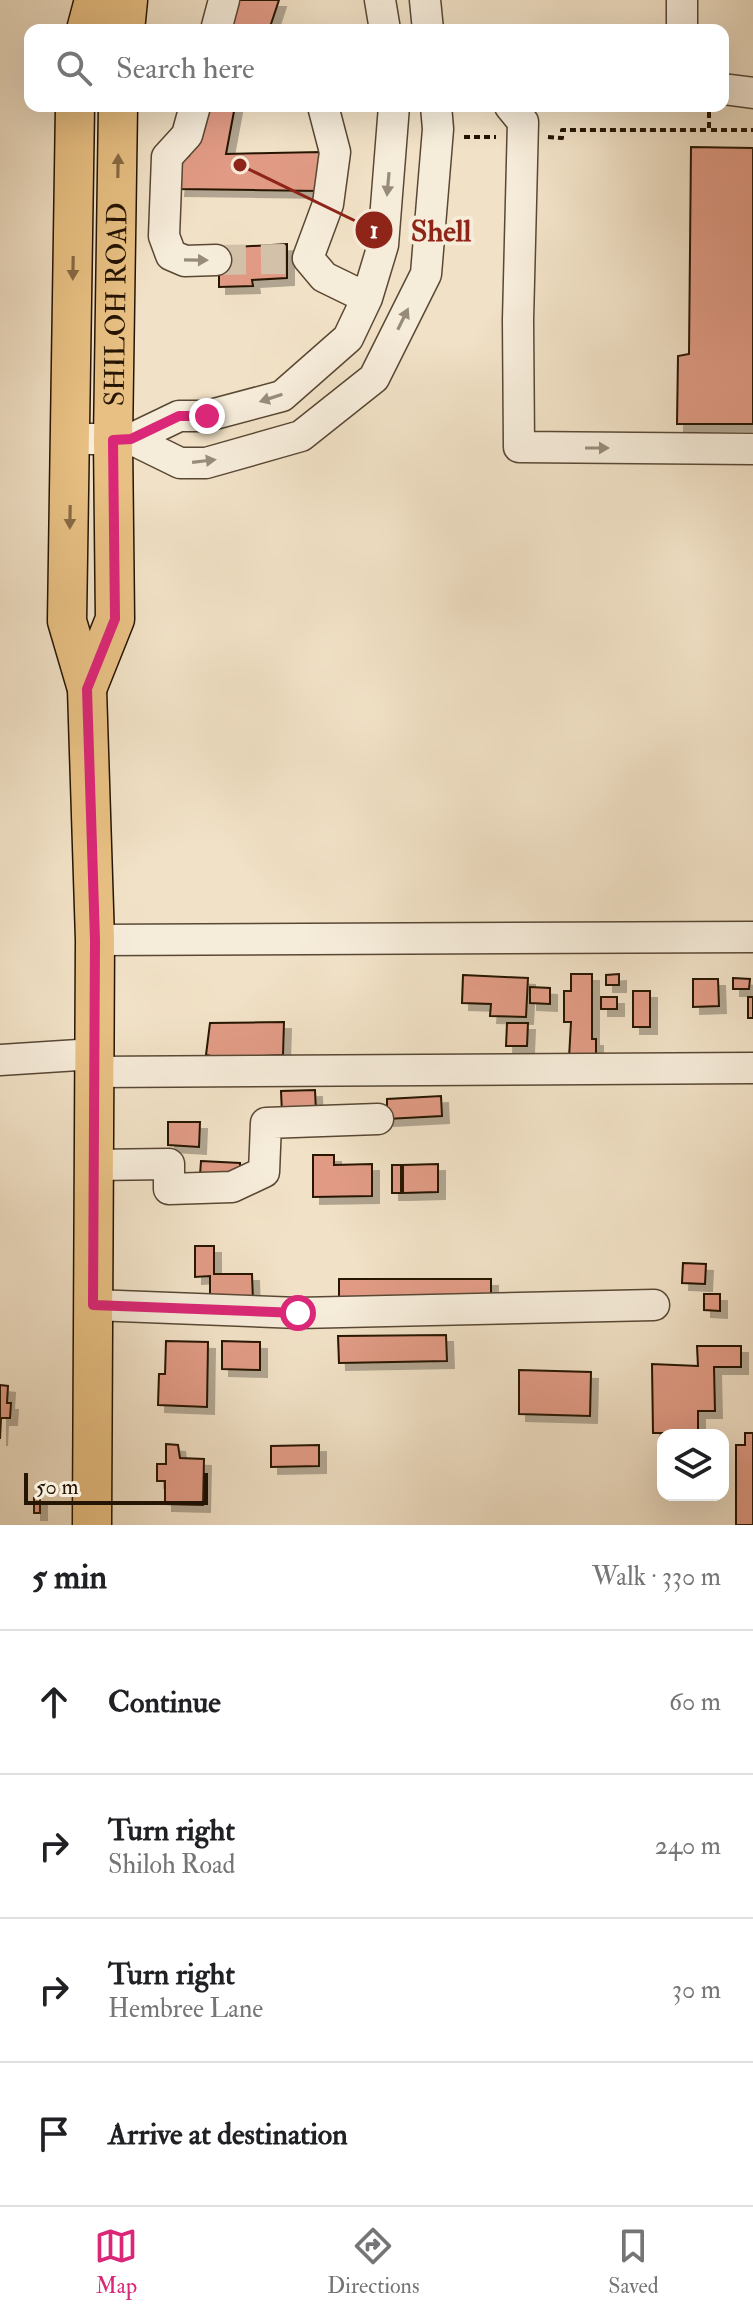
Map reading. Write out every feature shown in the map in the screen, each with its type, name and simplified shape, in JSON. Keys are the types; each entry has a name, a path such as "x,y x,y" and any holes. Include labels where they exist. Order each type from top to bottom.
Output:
{"highway":[{"path":"123,24 125,0"}],"main road":[{"path":"88,24 94,0"},
{"path":"109,0 112,24"},
{"name":"SHILOH ROAD","path":"75,112 67,621 87,689 95,940 92,1525"},
{"name":"SHILOH ROAD","path":"87,689 115,619 122,440 118,112"}],"street":[{"path":"218,24 224,0"},
{"path":"380,0 384,24"},
{"path":"425,0 427,24"},
{"path":"682,0 682,24"},
{"path":"729,90 753,93"},
{"path":"193,112 187,135 167,157 164,236 171,255 185,261 216,260"},
{"path":"325,112 335,152 328,204 296,258 324,277 367,298"},
{"path":"122,440 179,416 207,416 282,396 348,338 367,298 383,245 394,112"},
{"path":"72,439 122,440 180,463 206,463 301,436 374,378 426,274 438,129 437,112"},
{"path":"515,112 523,122 518,320 519,447 753,449"},
{"path":"95,940 753,937"},
{"path":"0,1060 753,1068"},
{"path":"94,1165 169,1164 169,1189 232,1187 264,1172 266,1123 378,1119"},
{"path":"93,1305 298,1313 654,1305"}],"path":[{"path":"709,112 709,130"},
{"path":"462,137 562,138 562,130 753,130"}],"building":[{"path":"219,0 279,0 271,24 213,24"},
{"path":"198,112 234,112 226,154 321,152 320,191 178,189 181,156 189,156"},
{"path":"691,147 753,148 753,424 677,424 678,356 689,354"},
{"path":"287,244 287,278 252,280 253,286 219,287 219,248"},
{"path":"571,974 592,974 592,1039 596,1039 596,1058 569,1058 571,1022 564,1022 564,991 571,991"},
{"path":"619,974 619,985 606,985 606,975"},
{"path":"463,975 528,978 526,1017 490,1016 491,1004 462,1003"},
{"path":"733,978 750,979 749,989 733,989"},
{"path":"693,979 718,979 719,1006 693,1007"},
{"path":"530,987 550,988 550,1004 530,1003"},
{"path":"633,991 650,991 650,1027 633,1027"},
{"path":"601,997 617,997 617,1009 601,1009"},
{"path":"748,997 753,997 753,1018 748,1018"},
{"path":"284,1022 283,1055 222,1058 206,1055 210,1023"},
{"path":"507,1023 528,1023 527,1046 506,1046"},
{"path":"315,1090 316,1112 282,1114 281,1091"},
{"path":"441,1096 442,1116 387,1119 387,1099"},
{"path":"168,1122 200,1122 199,1147 168,1145"},
{"path":"313,1155 334,1155 334,1165 372,1164 372,1196 313,1197"},
{"path":"201,1161 240,1163 240,1177 200,1175"},
{"path":"438,1164 438,1192 403,1193 403,1165"},
{"path":"392,1165 401,1165 401,1193 392,1193"},
{"path":"195,1246 214,1246 214,1274 252,1274 253,1301 210,1305 210,1276 195,1277"},
{"path":"683,1263 706,1264 705,1284 682,1283"},
{"path":"339,1279 491,1279 491,1304 339,1305"},
{"path":"704,1294 720,1294 720,1311 704,1310"},
{"path":"446,1335 447,1361 339,1363 338,1336"},
{"path":"166,1341 208,1342 207,1407 158,1405 159,1374 165,1374"},
{"path":"222,1341 260,1342 260,1370 222,1369"},
{"path":"697,1346 741,1346 741,1367 714,1367 715,1411 698,1411 698,1429 657,1429 657,1433 653,1433 652,1364 698,1366"},
{"path":"519,1370 591,1372 590,1416 519,1414"},
{"path":"0,1385 8,1386 7,1403 11,1403 10,1418 1,1418 0,1439"},
{"path":"745,1433 753,1433 753,1525 736,1525 736,1445 745,1445"},
{"path":"166,1444 178,1445 180,1458 204,1459 203,1505 165,1504 165,1481 157,1481 157,1464 166,1464"},
{"path":"319,1445 319,1466 271,1467 271,1446"},
{"path":"34,1498 40,1498 40,1513 34,1513"}],"tunnel":[{"path":"216,260 285,259"}],"place":[{"name":"Shell","path":"240,165"}],"route":[{"path":"207,416 179,416 131,439 113,440 115,619 87,689 95,940 93,1305 298,1313"}]}
